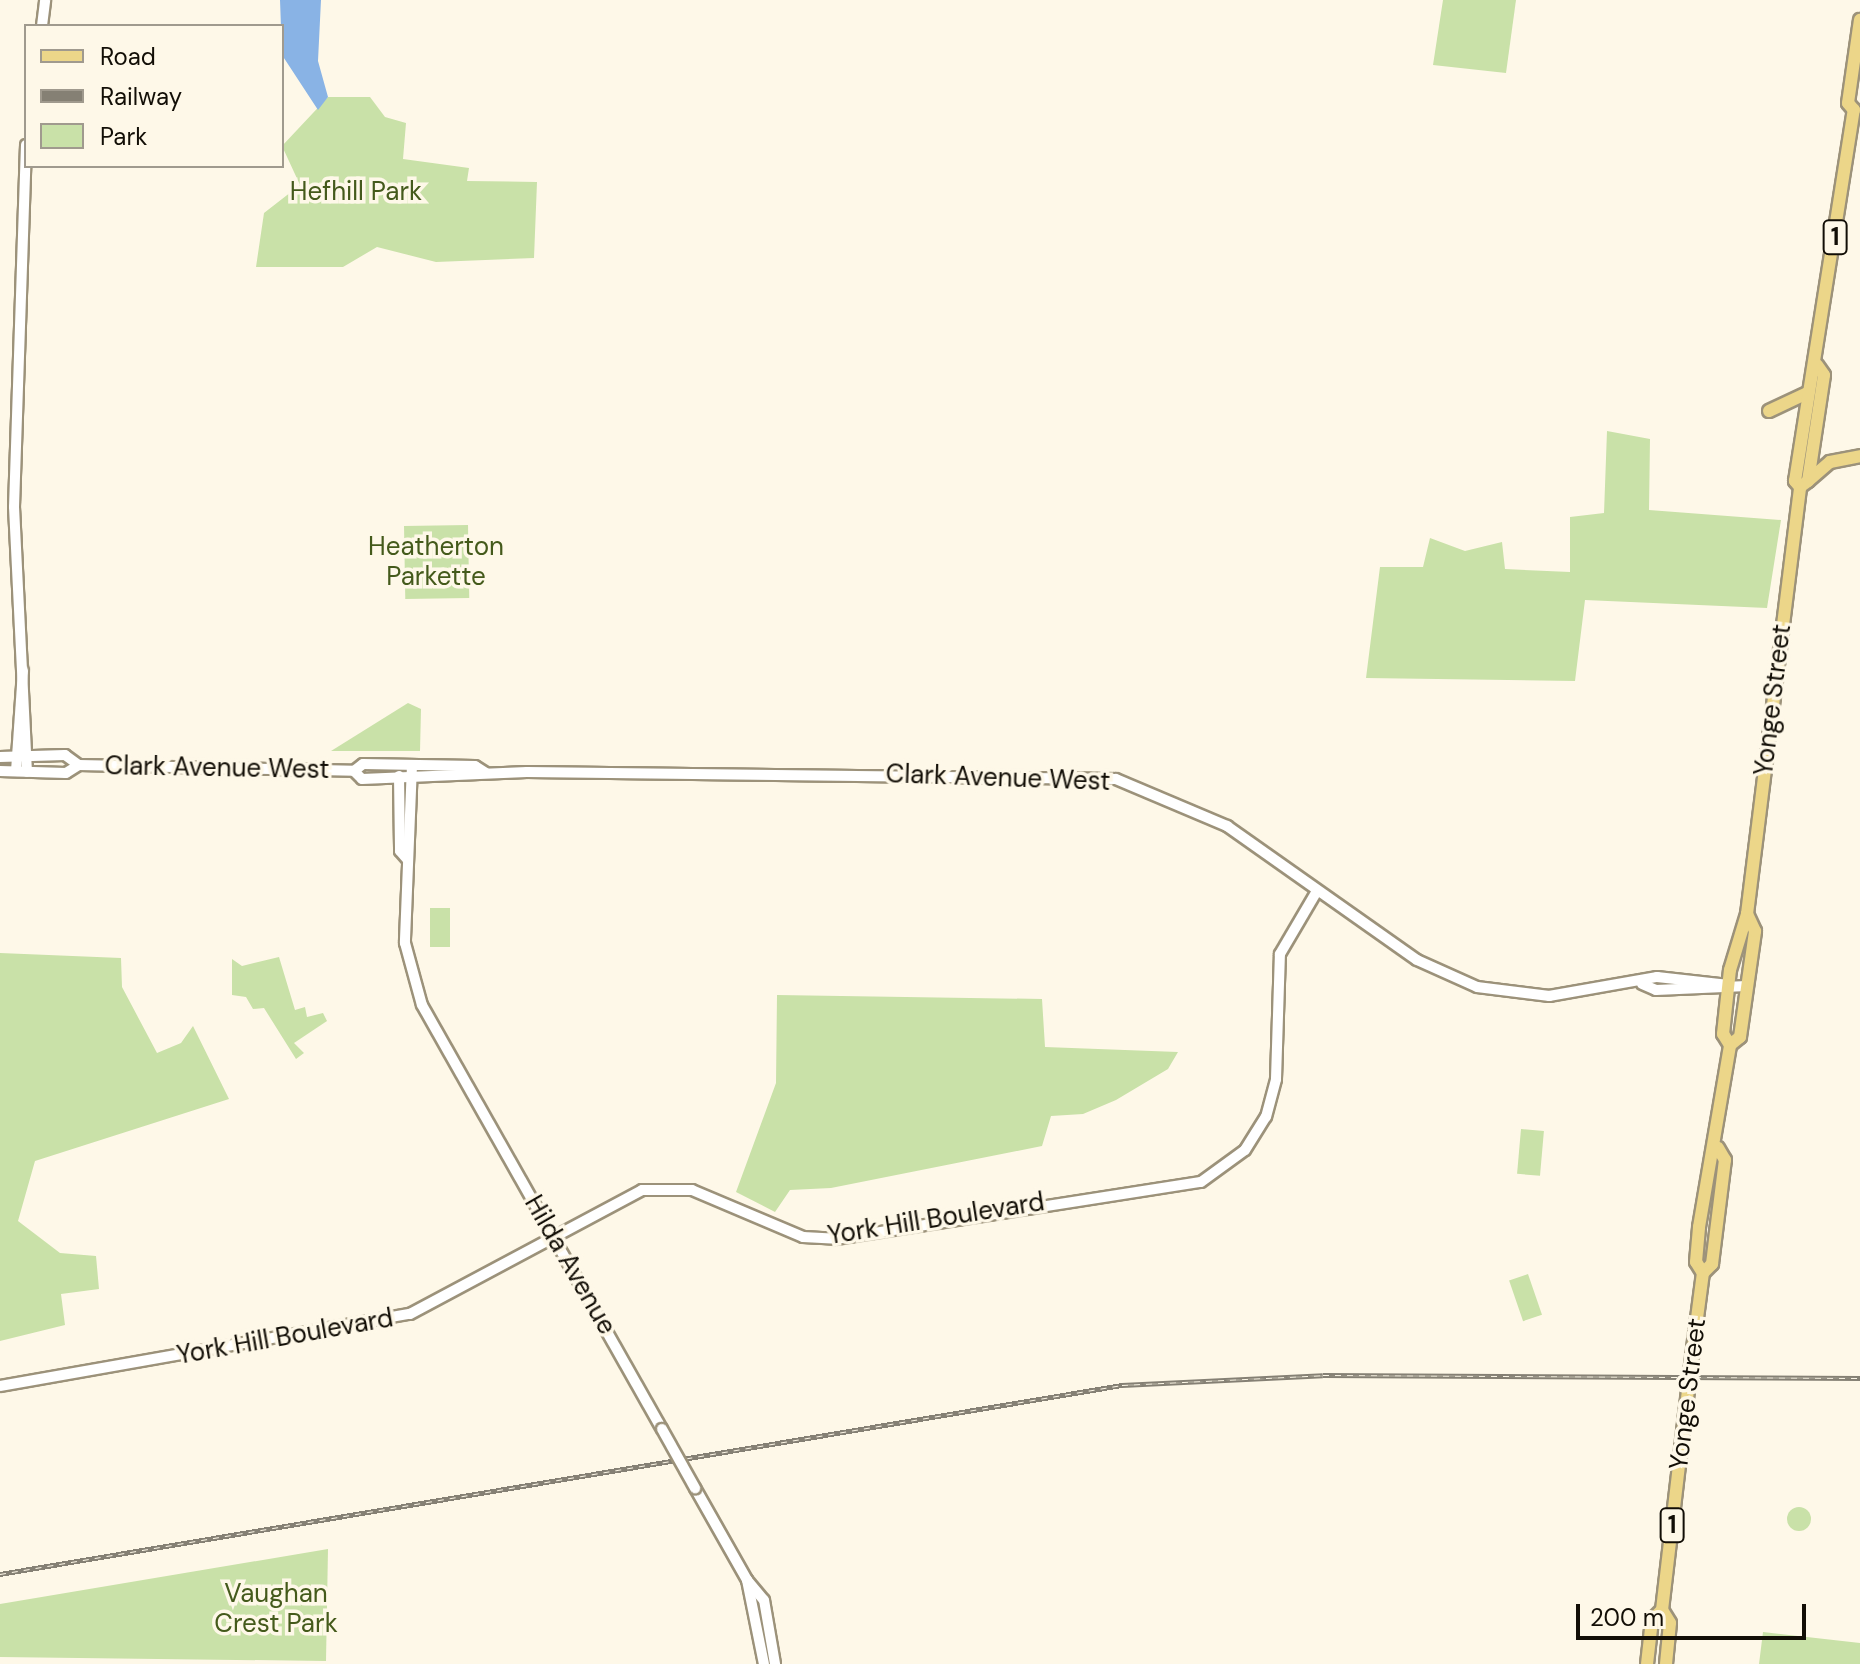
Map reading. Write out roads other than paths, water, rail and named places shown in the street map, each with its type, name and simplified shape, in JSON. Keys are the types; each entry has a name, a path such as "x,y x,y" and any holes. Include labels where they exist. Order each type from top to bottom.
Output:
{"main road":[{"name":"Yonge Street","path":"1804,484 1795,481 1807,393 1817,365 1857,109 1848,103 1860,20"},
{"name":"Yonge Street","path":"1647,1664 1652,1620 1662,1610 1703,1273 1696,1262 1699,1227 1708,1157 1718,1148 1730,1045 1723,1034 1729,985 1747,914 1804,484 1824,375 1817,365"},
{"path":"1769,411 1807,393"},
{"path":"1804,484 1830,462 1860,456"},
{"name":"Yonge Street","path":"1730,1045 1740,1037 1755,931 1747,914"},
{"name":"Yonge Street","path":"1662,1610 1670,1623 1666,1664"}],"street":[{"path":"42,24 45,0"},
{"path":"21,772 23,670 14,507 25,168"},
{"name":"Clark Avenue West","path":"0,757 65,755 79,765"},
{"name":"Clark Avenue West","path":"0,771 66,773 79,765 354,771 363,764 475,766 486,773"},
{"name":"Hilda Avenue","path":"400,765 400,851 407,859"},
{"name":"Hilda Avenue","path":"412,765 407,859 407,962 422,1005 747,1580 764,1664"},
{"name":"Clark Avenue West","path":"354,771 362,779 486,773 1116,779 1186,803 1417,960 1477,987 1549,996 1642,984 1657,977 1747,986"},
{"name":"York Hill Boulevard","path":"0,1386 383,1321 434,1305 642,1190 692,1190 791,1233 836,1239 1201,1182 1245,1150 1266,1117 1276,1079 1280,954 1317,891"},
{"path":"747,1580 764,1600 775,1664"}],"water":[{"path":"280,0 321,0 318,61 328,97 318,110 284,58 284,24 281,24"}],"railway":[{"path":"0,1574 1122,1385 1323,1375 1860,1378"}],"park label":[{"name":"Hefhill Park","path":"356,192"},
{"name":"Heatherton Parkette","path":"436,562"},
{"name":"Vaughan Crest Park","path":"276,1609"}]}
